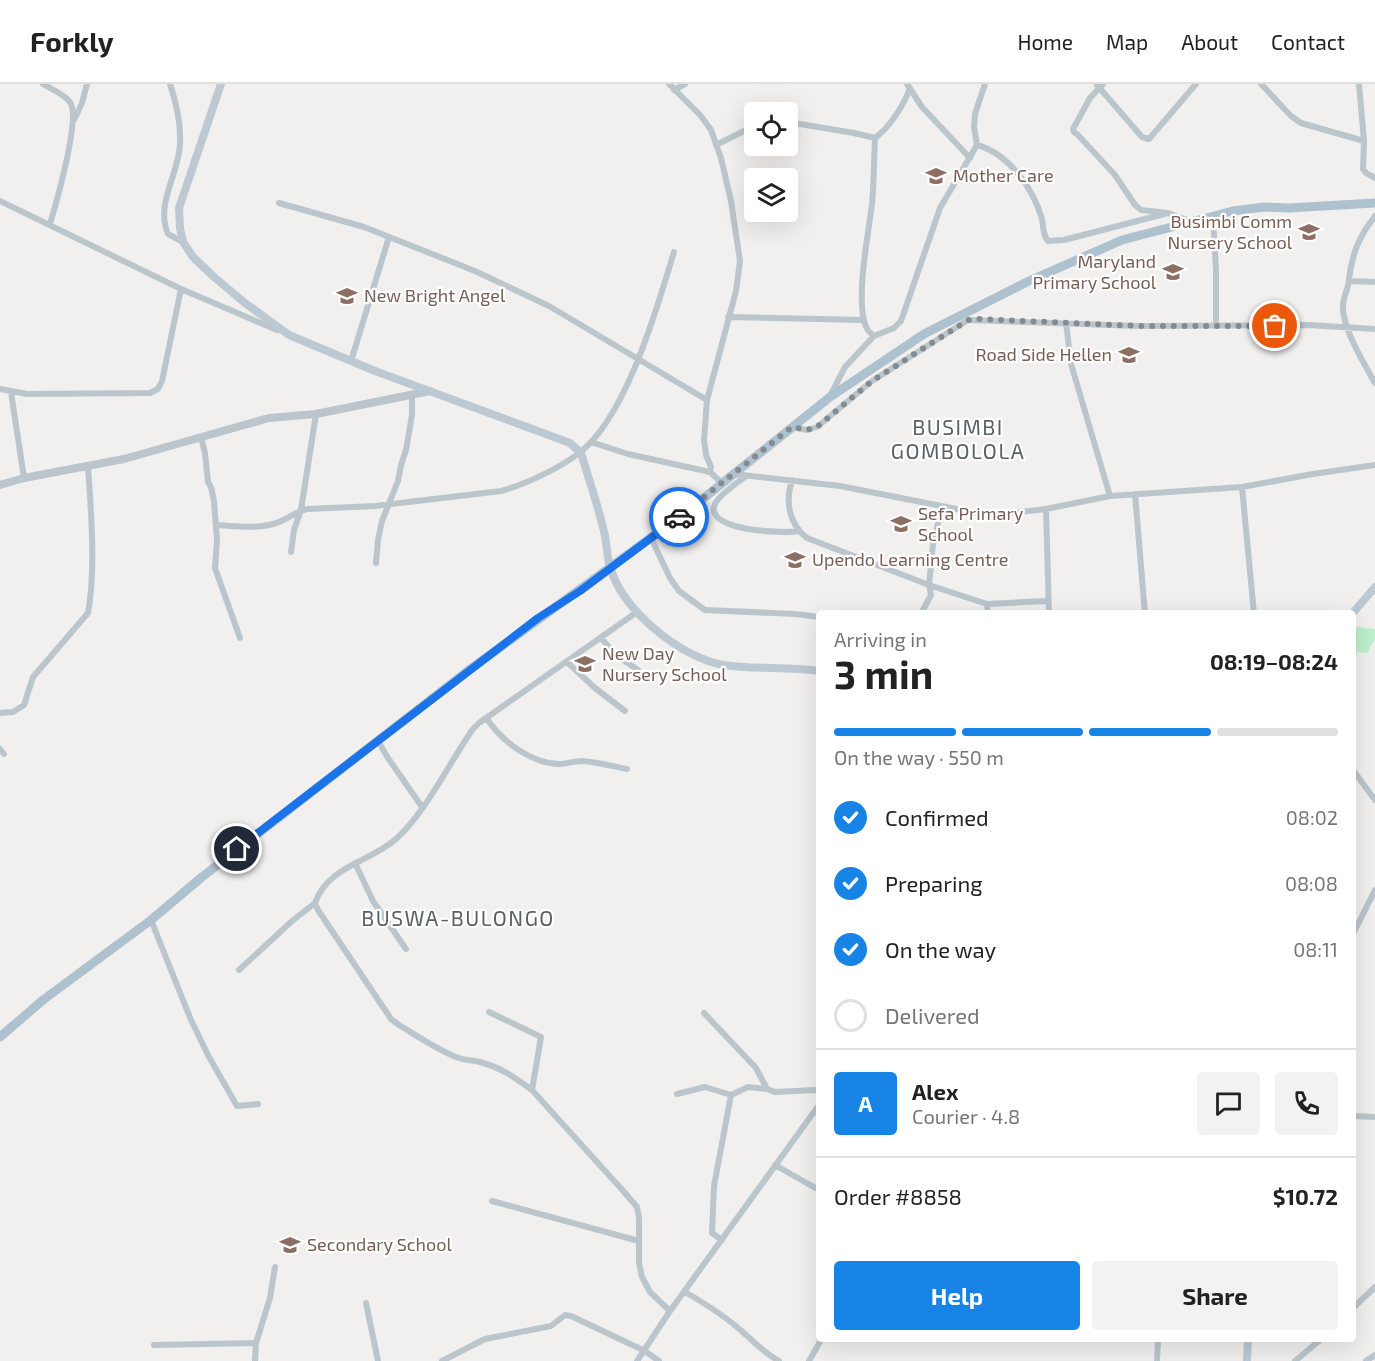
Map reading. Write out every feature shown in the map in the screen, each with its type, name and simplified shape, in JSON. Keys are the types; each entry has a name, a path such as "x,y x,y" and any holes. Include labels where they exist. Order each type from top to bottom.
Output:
{"main road":[{"path":"221,84 179,208 183,242 193,257 214,277 289,335 351,361 570,444 580,453 605,536 610,568 637,612 669,640 700,658 724,665 816,671"},
{"path":"0,1037 43,1000 152,920 202,876 538,618 651,538 830,397 924,334 992,299 1122,240 1233,211 1264,207 1289,208 1375,203"},
{"path":"1355,610 1375,587"},
{"path":"1247,1361 1248,1342"}],"street":[{"path":"43,84 70,102 73,110 73,123 60,192 50,224"},
{"path":"73,123 87,84"},
{"path":"170,84 178,118 180,144 164,206 163,223 168,234 183,242"},
{"path":"672,87 685,84"},
{"path":"830,397 845,367 874,336 894,328 901,321 940,208 977,145 974,127 975,114 985,84"},
{"path":"1191,222 1168,213 1142,210 1135,205 1102,159 1073,129 1099,85 1142,137 1149,139 1196,84"},
{"path":"1260,84 1291,116 1301,123 1364,141"},
{"path":"1359,84 1364,141 1363,170 1375,178"},
{"path":"909,86 922,107 970,158"},
{"path":"874,336 867,330 864,320 864,277 874,179 875,138 889,123 907,97 909,86"},
{"path":"672,87 701,116 711,130 721,158 740,261 736,291 707,400 704,440 706,455 711,467 710,472"},
{"path":"798,124 854,132 875,138"},
{"path":"716,145 744,131"},
{"path":"977,145 987,148 1008,162 1029,190 1043,221 1043,235 1048,241 1064,240 1168,213"},
{"path":"0,201 181,289 289,335"},
{"path":"279,203 364,227 476,271 549,306 707,400"},
{"path":"1375,216 1365,229 1351,258 1350,280 1343,302 1344,318 1354,344 1375,382"},
{"path":"1213,217 1216,324"},
{"path":"351,361 389,237"},
{"path":"216,525 272,524 283,521 301,510 388,504 501,491 514,488 557,467 580,453 591,442 623,396 659,303 674,252"},
{"path":"1350,280 1375,282"},
{"path":"0,389 27,394 150,393 158,389 162,381 181,289"},
{"path":"728,317 864,320"},
{"path":"792,427 807,430 817,427 872,381 968,320 1140,326 1216,324 1375,328"},
{"path":"1066,323 1071,364 1110,495"},
{"path":"0,485 24,478 124,459 268,418 316,414 430,391"},
{"path":"11,392 24,478"},
{"path":"376,563 378,540 406,450 412,415 412,394"},
{"path":"291,552 294,530 301,510 316,414"},
{"path":"201,437 208,482 214,501 215,568 240,638"},
{"path":"591,442 628,454 710,472 722,483"},
{"path":"734,474 840,486 990,514 1046,509 1110,495 1242,487 1375,465"},
{"path":"0,713 13,712 24,705 33,677 88,613 91,601 92,547 88,466"},
{"path":"746,476 715,503 714,511 717,518 730,526 787,534 798,531"},
{"path":"792,480 789,490 791,519 798,531 807,538 929,585 987,604 1048,601"},
{"path":"1242,487 1254,610"},
{"path":"1135,494 1145,610"},
{"path":"923,610 931,595 929,585 933,544 942,506"},
{"path":"1046,509 1048,610"},
{"path":"651,538 670,578 679,591 705,610 816,617"},
{"path":"987,604 988,610"},
{"path":"239,970 315,903 324,886 334,875 395,839 422,807 473,729 637,612"},
{"path":"601,638 616,655 638,670"},
{"path":"567,662 625,711"},
{"path":"486,718 521,752 535,759 559,764 582,761 627,769"},
{"path":"378,741 422,807"},
{"path":"1356,774 1375,800"},
{"path":"356,863 373,901 406,949"},
{"path":"1356,928 1375,890"},
{"path":"315,903 391,1019 453,1056 469,1062 482,1062 501,1070 532,1090 637,1207 639,1263 642,1277 650,1292 670,1311"},
{"path":"152,920 191,1020 214,1067 237,1106 258,1104"},
{"path":"489,1012 541,1037 532,1090"},
{"path":"704,1013 756,1068 767,1089"},
{"path":"677,1094 705,1087 731,1095 748,1087 776,1092 816,1090"},
{"path":"722,1240 712,1233 714,1186 731,1095"},
{"path":"637,1361 670,1311 816,1109"},
{"path":"1356,1116 1375,1117"},
{"path":"775,1164 816,1188"},
{"path":"492,1201 639,1241"},
{"path":"255,1361 256,1343 270,1298 274,1267"},
{"path":"1356,1305 1375,1287"},
{"path":"685,1292 704,1303 747,1335 766,1354 779,1361"},
{"path":"366,1303 378,1361"},
{"path":"442,1361 485,1339 551,1326 565,1315 645,1351 659,1361"},
{"path":"809,1361 820,1342"},
{"path":"1156,1361 1158,1342"},
{"path":"1295,1361 1318,1342"},
{"path":"154,1345 256,1343"},
{"path":"1366,1361 1375,1355"}],"green space":[{"path":"1356,627 1375,629 1375,639 1367,653 1358,652 1356,655"}],"way so far":[{"path":"679,517 792,427 807,430 817,427 872,381 968,320 1140,326 1216,324 1275,326"}],"place":[{"name":"Mother Care","path":"936,176"},
{"name":"Busimbi Comm Nursery School","path":"1309,232"},
{"name":"Maryland Primary School","path":"1173,272"},
{"name":"New Bright Angel","path":"347,296"},
{"name":"Road Side Hellen","path":"1129,355"},
{"name":"Sefa Primary School","path":"901,524"},
{"name":"Upendo Learning Centre","path":"795,560"},
{"name":"New Day Nursery School","path":"585,664"},
{"name":"Secondary School","path":"290,1245"}],"district":[{"name":"BUSIMBI GOMBOLOLA","path":"958,440"},
{"name":"BUSWA-BULONGO","path":"458,919"}],"route":[{"path":"237,849 538,618 580,591 679,517"}]}
